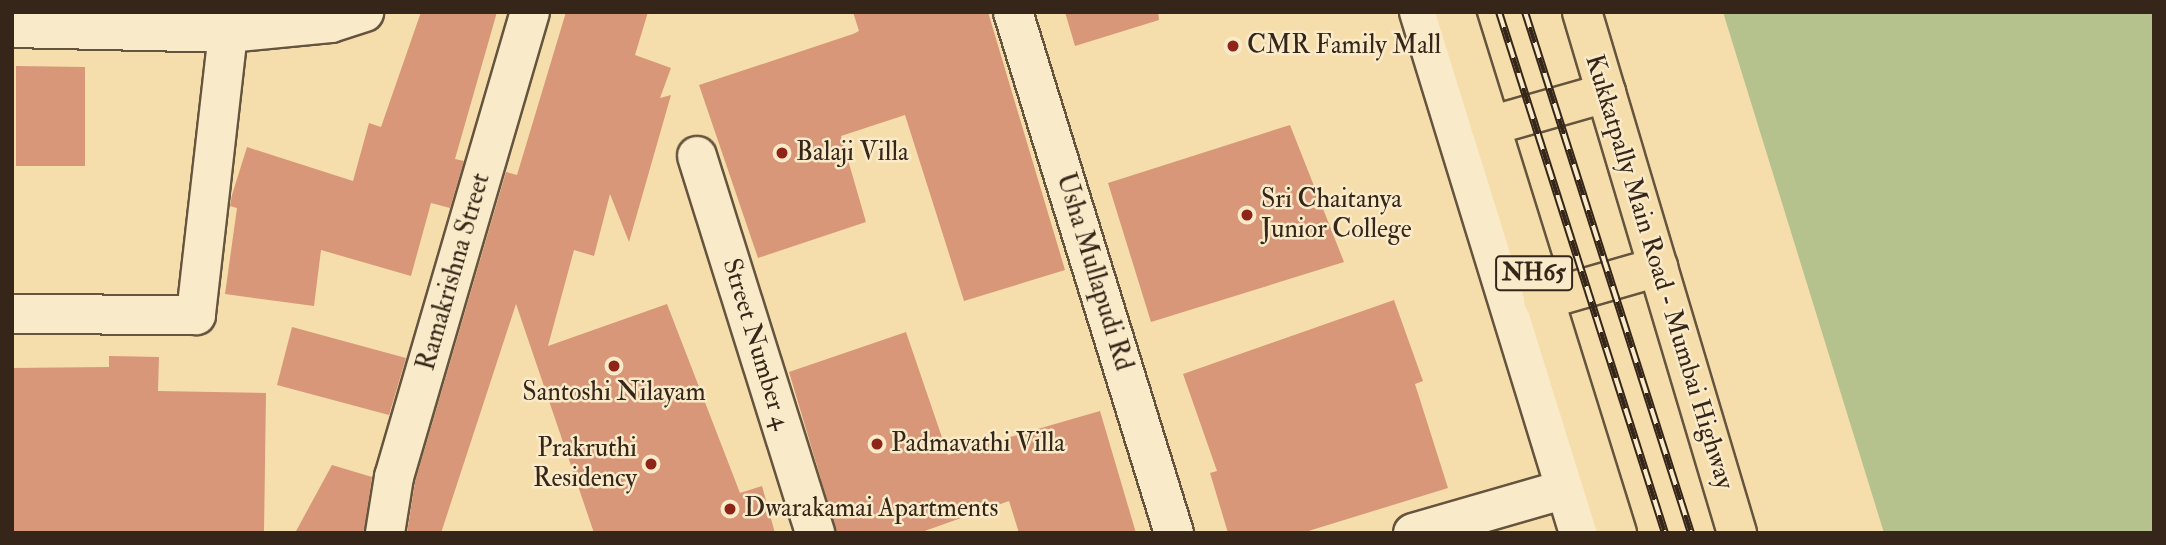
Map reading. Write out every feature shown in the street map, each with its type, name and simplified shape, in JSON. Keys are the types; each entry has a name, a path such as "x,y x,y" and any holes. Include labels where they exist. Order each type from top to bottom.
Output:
{"highway":[{"name":"NH65","path":"1455,12 1543,300 1583,484 1617,533"},
{"name":"Kukkatpally Main Road - Mumbai Highway","path":"1582,12 1737,533"},
{"path":"1490,126 1606,93"},
{"path":"1543,300 1658,267"}],"street":[{"path":"12,28 64,21 228,33 331,23 364,12"},
{"name":"Ramakrishna Street","path":"385,533 394,477 530,12"},
{"name":"Usha Mullapudi Rd","path":"1013,12 1174,533"},
{"path":"1419,12 1583,484 1579,533"},
{"path":"12,314 196,315 228,33"},
{"name":"Street Number 4","path":"698,156 815,533"},
{"path":"1413,533 1583,484"}],"green space":[{"path":"1723,12 2154,12 2154,533 1884,533"}],"building":[{"path":"421,12 497,12 455,159 464,161 450,208 431,203 411,276 321,250 314,306 225,294 237,208 230,206 247,147 353,181 369,123 381,127"},
{"path":"566,12 648,12 635,55 671,68 660,98 671,95 629,242 610,194 594,256 574,250 548,346 667,304 740,493 762,486 775,533 594,533 516,304 441,533 407,533 415,482 506,172 517,175"},
{"path":"853,12 988,12 1065,270 964,301 905,115 841,136 866,222 758,258 699,85 853,34 859,31"},
{"path":"1065,12 1158,12 1159,20 1075,46"},
{"path":"16,66 85,67 85,166 16,166"},
{"path":"1290,125 1344,262 1151,322 1108,183"},
{"path":"1394,300 1423,381 1415,384 1448,488 1302,533 1228,533 1210,473 1217,471 1183,374"},
{"path":"292,327 406,358 389,415 277,385"},
{"name":"Padmavathi Villa","path":"906,332 948,455 1100,411 1136,533 1019,533 1009,501 919,533 837,533 789,372"},
{"path":"109,356 159,357 158,391 266,393 264,533 12,533 12,368 109,367"},
{"path":"332,465 372,477 364,533 295,533"}],"railway":[{"path":"1499,12 1665,533"},
{"path":"1525,12 1691,533"}],"place":[{"name":"CMR Family Mall","path":"1233,46"},
{"name":"Balaji Villa","path":"782,153"},
{"name":"Sri Chaitanya Junior College","path":"1247,215"},
{"name":"Santoshi Nilayam","path":"614,366"},
{"name":"Padmavathi Villa","path":"877,444"},
{"name":"Prakruthi Residency","path":"651,464"},
{"name":"Dwarakamai Apartments","path":"730,509"}]}
